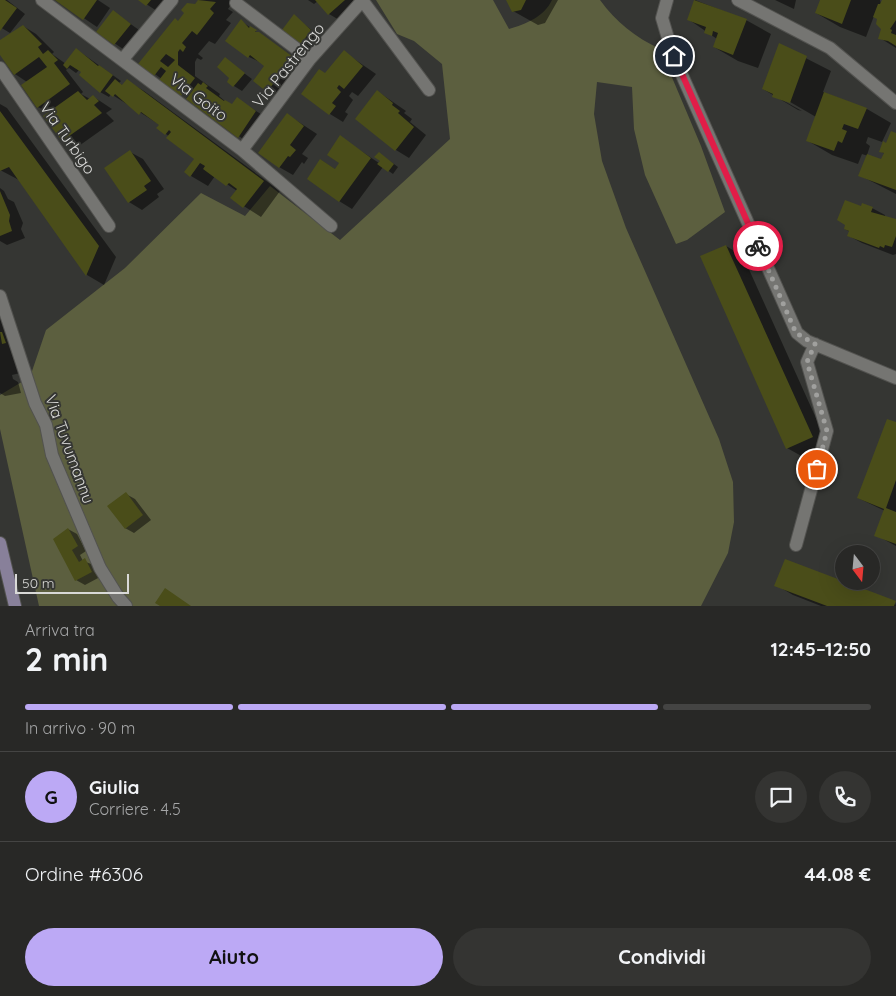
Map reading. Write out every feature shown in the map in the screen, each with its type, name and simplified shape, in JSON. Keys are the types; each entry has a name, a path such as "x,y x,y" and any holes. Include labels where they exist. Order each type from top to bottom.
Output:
{"street":[{"name":"Via Goito","path":"42,0 242,150 331,226"},
{"path":"123,60 172,0"},
{"path":"362,0 429,90"},
{"name":"Via Pastrengo","path":"242,150 310,59 362,0"},
{"path":"668,0 662,18 674,56 796,333 815,344 896,378"},
{"path":"738,0 830,48 896,103"},
{"path":"236,3 310,59"},
{"name":"Via Turbigo","path":"0,68 109,226"},
{"name":"Via Tuvumannu","path":"0,296 35,403 46,425 52,455 100,568 118,597 126,606"},
{"path":"796,545 827,431 807,362 815,344"},
{"path":"0,543 15,606"}],"green space":[{"path":"376,0 493,0 509,29 528,22 539,15 549,6 552,0 600,0 627,28 660,49 701,146 725,212 687,240 676,244 645,175 634,129 632,87 597,82 594,114 602,161 626,228 719,439 733,482 734,522 728,553 701,606 39,606 0,429 0,395 30,377 46,330 125,268 201,193 245,216 270,186 340,240 450,139 442,64 414,41 397,34"}],"building":[{"path":"0,0 5,0 17,8 0,31"},
{"path":"55,0 97,0 83,20"},
{"path":"138,0 151,0 146,6"},
{"path":"198,0 216,2 210,9 214,13 197,35 192,31 182,43 186,47 183,52 180,49 178,52 178,65 195,78 181,96 159,80 166,71 161,67 154,76 138,64 175,18 178,21 184,13 181,10 187,3 195,4","holes":["166,54 175,60 168,67 160,61"]},
{"path":"315,0 345,0 328,15"},
{"path":"506,0 526,0 521,10 512,12"},
{"path":"694,0 747,19 733,55 713,47 718,33 713,31 712,36 704,33 706,27 687,20"},
{"path":"820,0 851,0 842,24 815,13"},
{"path":"882,0 896,0 896,20 890,29 892,30 891,33 896,35 896,46 888,41 878,39 881,29 876,24 877,19 873,17 878,4"},
{"path":"113,10 131,24 114,45 96,32"},
{"path":"294,14 311,30 301,44 282,30"},
{"path":"241,19 249,28 250,26 257,30 255,32 259,32 293,57 267,92 253,81 264,66 250,55 248,58 225,41"},
{"path":"23,25 42,44 38,47 43,54 48,50 58,60 54,63 70,84 37,108 21,85 47,67 39,57 14,75 0,55 0,40"},
{"path":"779,43 807,56 790,103 772,97 773,94 762,89"},
{"path":"76,48 98,66 113,75 100,93 79,75 81,72 70,65 67,69 63,65"},
{"path":"344,50 363,66 344,89 339,85 337,88 341,92 332,103 336,106 329,115 301,94 319,69 325,73"},
{"path":"225,57 245,73 233,87 227,82 229,78 217,67"},
{"path":"115,79 122,85 127,79 264,181 243,208 230,198 237,189 229,183 226,186 203,169 205,166 200,163 190,177 184,172 194,159 166,138 171,132 169,130 165,135 156,128 159,125 141,112 139,115 115,94 113,97 105,91"},
{"path":"203,82 208,86 206,88 224,101 232,104 237,97 256,111 238,138 186,99 198,83 201,85"},
{"path":"377,90 393,103 392,105 400,111 398,113 414,127 395,151 355,119"},
{"path":"78,91 87,100 93,95 99,101 94,105 102,113 62,141 43,116"},
{"path":"824,92 867,108 858,129 844,124 842,129 847,131 842,143 838,141 834,151 806,141"},
{"path":"0,111 99,246 86,276 9,167 0,171"},
{"path":"287,113 304,126 290,145 296,150 290,157 288,156 279,168 258,153"},
{"path":"891,131 896,133 896,190 858,176 867,154 881,159 884,153 879,152 883,141 886,143"},
{"path":"340,135 371,158 339,202 307,179 320,159 335,169 339,163 327,155"},
{"path":"130,150 151,181 144,186 147,190 128,203 104,168"},
{"path":"379,152 394,164 388,172 377,164 380,161 374,157"},
{"path":"0,191 10,215 9,221 12,231 0,236"},
{"path":"845,200 861,206 862,203 873,207 871,212 896,219 896,236 892,247 885,245 884,248 880,246 879,248 847,236 849,231 844,229 845,225 837,220"},
{"path":"726,245 813,437 786,449 700,256"},
{"path":"0,332 2,332 6,343 2,344"},
{"path":"887,419 896,422 896,480 886,508 896,512 896,544 874,536 884,509 857,498"},
{"path":"126,492 143,515 125,529 107,506"},
{"path":"68,528 78,546 72,550 79,562 85,558 92,572 75,581 53,539"},
{"path":"785,559 835,578 835,590 867,590 896,601 894,606 827,606 774,586"},
{"path":"165,588 191,606 160,606 155,603"}],"way so far":[{"path":"758,246 796,333 815,344 807,362 827,431 817,469"}],"route":[{"path":"674,56 758,246"}]}
